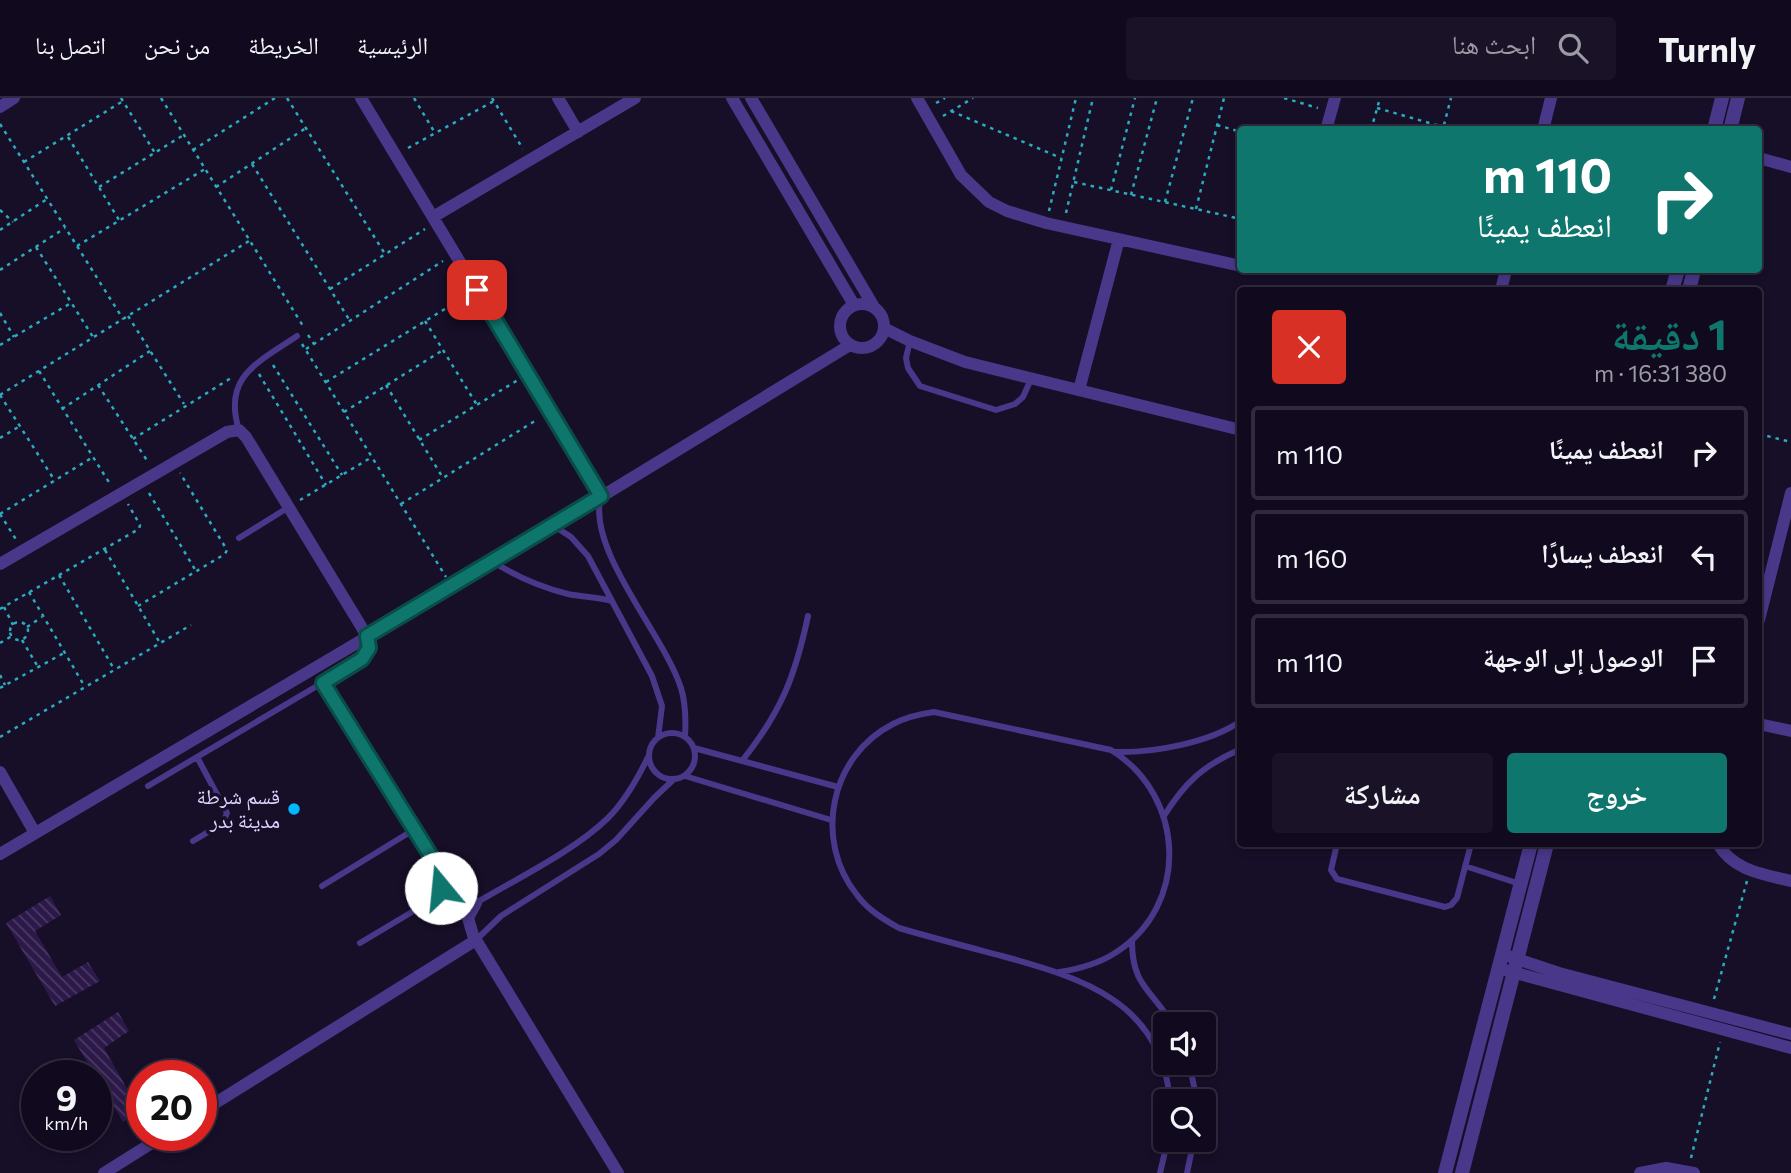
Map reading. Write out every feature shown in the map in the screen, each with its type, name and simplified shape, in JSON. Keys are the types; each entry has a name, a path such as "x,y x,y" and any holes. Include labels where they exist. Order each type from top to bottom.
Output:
{"street":[{"path":"0,107 14,98"},
{"path":"361,98 601,496"},
{"path":"558,98 578,132"},
{"path":"434,219 635,98"},
{"path":"732,98 854,305"},
{"path":"751,98 874,307 882,316 884,328 874,345 865,348 850,345 842,337 839,327 845,311 854,305 874,307"},
{"path":"917,98 961,175 989,202 1007,211 1046,223 1237,265"},
{"path":"1327,126 1335,98"},
{"path":"1544,126 1551,98"},
{"path":"1715,126 1722,98"},
{"path":"1731,126 1738,98"},
{"path":"1762,159 1791,167"},
{"path":"1079,390 1119,239"},
{"path":"884,328 965,362 1237,429"},
{"path":"0,854 494,562 850,345"},
{"path":"0,564 227,432 239,430 246,437 367,636"},
{"path":"1762,608 1791,493"},
{"path":"1762,725 1791,731"},
{"path":"0,772 35,833"},
{"path":"1462,1173 1530,847"},
{"path":"1445,1173 1546,847"},
{"path":"1721,847 1735,863 1749,871 1791,881"},
{"path":"476,903 468,918 469,927 618,1173"},
{"path":"217,1102 476,940"},
{"path":"1508,963 1559,973 1791,1034"},
{"path":"1508,963 1723,1030 1791,1048"},
{"path":"112,1171 141,1151"},
{"path":"1640,1173 1666,1168 1690,1172"}],"lane":[{"path":"239,430 234,413 234,395 241,379 253,365 298,336"},
{"path":"911,341 906,358 912,378 920,386 945,394 996,410 1006,408 1023,397 1031,379"},
{"path":"601,496 599,522 607,549 681,688 686,720 685,737"},
{"path":"239,538 289,507"},
{"path":"476,903 590,834 609,818 639,778 658,738 662,706 659,691 580,546 561,529 552,525"},
{"path":"494,562 523,580 570,595 612,601"},
{"path":"743,761 770,723 791,681 799,659 808,616"},
{"path":"148,786 362,659 369,648 367,636"},
{"path":"323,683 441,872 441,888 432,900 360,943"},
{"path":"1168,1089 1157,1053 1132,1016 1116,1000 1097,988 1059,972 899,928 876,914 857,895 842,873 834,847 831,820 838,787 859,750 875,735 903,720 934,712 1115,752 1137,753 1174,747 1237,723"},
{"path":"658,738 674,733 685,737 694,748 838,787"},
{"path":"685,776 694,763 694,748"},
{"path":"1164,816 1179,792 1198,772 1237,751"},
{"path":"1059,972 1098,962 1132,941 1153,914 1166,883 1170,861 1164,816 1145,780 1115,752"},
{"path":"649,755 654,771 663,778 685,776 831,820"},
{"path":"193,841 223,823 227,813 197,757"},
{"path":"476,940 501,916 599,854 674,779"},
{"path":"322,886 415,829"},
{"path":"1336,847 1331,870 1337,879 1445,906 1457,898 1470,847"},
{"path":"1465,866 1521,884"},
{"path":"1132,941 1132,960 1139,979 1163,1012"},
{"path":"1160,1173 1165,1152"},
{"path":"1187,1173 1191,1152"}],"path":[{"path":"160,98 314,344"},
{"path":"193,150 275,98"},
{"path":"287,98 385,254"},
{"path":"415,98 435,133"},
{"path":"931,123 973,98"},
{"path":"1046,223 1076,98"},
{"path":"1063,227 1093,98"},
{"path":"1111,190 1135,98"},
{"path":"1131,195 1157,98"},
{"path":"1165,202 1193,98"},
{"path":"1196,209 1224,98"},
{"path":"1284,98 1331,112"},
{"path":"1372,126 1380,98"},
{"path":"1444,126 1451,98"},
{"path":"24,162 122,99 155,153"},
{"path":"396,155 493,99 530,160"},
{"path":"1377,108 1440,126"},
{"path":"951,111 1062,158"},
{"path":"0,124 123,319"},
{"path":"1217,125 1237,131"},
{"path":"216,187 306,128"},
{"path":"67,135 119,220"},
{"path":"99,187 184,135"},
{"path":"252,164 350,321"},
{"path":"77,246 205,169"},
{"path":"1074,182 1237,218"},
{"path":"0,230 48,199"},
{"path":"0,210 13,222"},
{"path":"330,289 434,219"},
{"path":"0,270 65,228"},
{"path":"55,481 0,395 249,241"},
{"path":"36,247 93,337"},
{"path":"306,349 455,254"},
{"path":"326,382 477,290"},
{"path":"0,345 71,303"},
{"path":"0,313 14,337"},
{"path":"128,316 185,405"},
{"path":"425,321 477,405"},
{"path":"298,336 451,585"},
{"path":"344,412 443,350"},
{"path":"62,409 150,351"},
{"path":"267,356 342,475"},
{"path":"253,365 326,485"},
{"path":"12,636 13,625 2,608 140,528 39,371"},
{"path":"419,440 527,374"},
{"path":"133,439 228,379 241,379"},
{"path":"98,385 155,474"},
{"path":"386,385 443,478"},
{"path":"401,505 550,412"},
{"path":"0,438 20,426"},
{"path":"1762,435 1791,442"},
{"path":"24,551 0,514 93,457"},
{"path":"289,507 372,457"},
{"path":"138,606 225,554 227,550 174,463"},
{"path":"142,481 196,571"},
{"path":"104,549 160,643"},
{"path":"59,575 114,670"},
{"path":"29,593 85,687"},
{"path":"27,627 43,617"},
{"path":"13,625 20,622 27,627 28,634 22,640"},
{"path":"0,737 191,625"},
{"path":"12,636 22,640 38,667"},
{"path":"0,643 12,636"},
{"path":"0,688 65,653"},
{"path":"0,675 6,685"},
{"path":"1710,1013 1749,871"},
{"path":"1690,1172 1723,1030"}],"building":[{"path":"50,896 61,915 35,931 62,977 88,962 100,981 55,1006 6,923"},
{"path":"118,1012 129,1031 104,1048 111,1060 86,1060 74,1040"},
{"path":"112,1062 126,1087 126,1120 123,1122 112,1104"}],"place":[{"name":"قسم شرطة مدينة بدر","path":"294,809"}],"route":[{"path":"441,888 441,872 323,683 362,659 369,648 367,636 601,496 477,290"}]}
